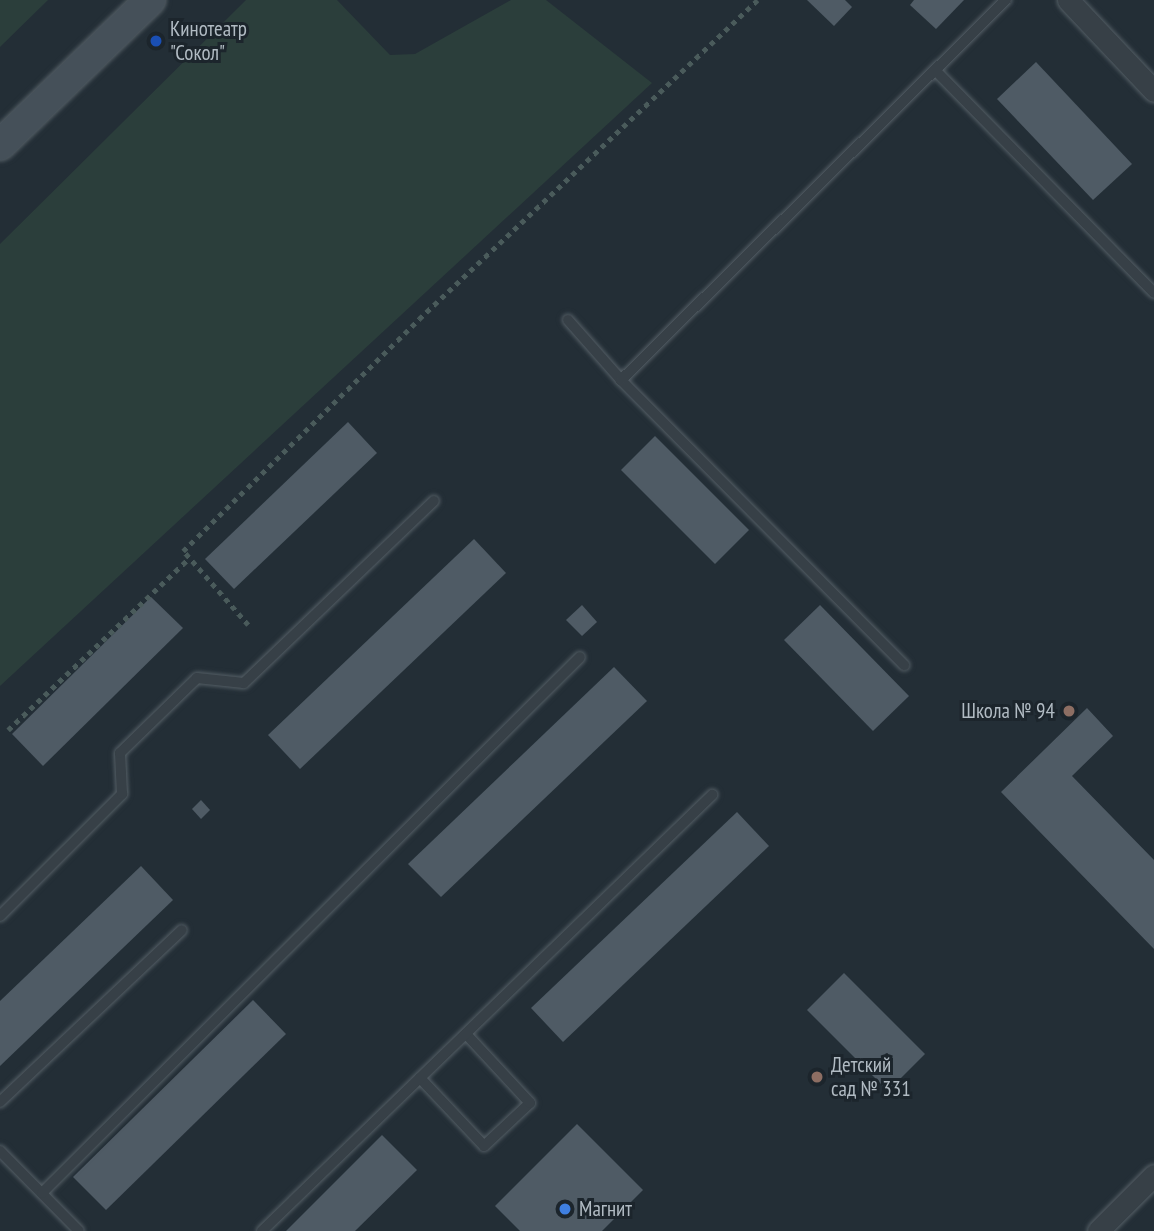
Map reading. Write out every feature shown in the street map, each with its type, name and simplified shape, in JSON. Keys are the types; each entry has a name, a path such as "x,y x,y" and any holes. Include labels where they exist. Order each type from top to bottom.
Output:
{"main road":[{"path":"0,145 150,0"}],"street":[{"path":"1069,0 1154,91"},
{"path":"1098,1231 1154,1175"}],"lane":[{"path":"621,380 1006,0"},
{"path":"936,71 1154,293"},
{"path":"568,320 621,380 904,665"},
{"path":"0,916 122,794 120,753 197,678 244,682 434,501"},
{"path":"42,1193 580,657"},
{"path":"262,1231 712,795"},
{"path":"0,1102 182,930"},
{"path":"420,1078 484,1146 530,1103 466,1034"},
{"path":"0,1151 79,1231"}],"path":[{"path":"248,625 183,551 409,328 758,0"},
{"path":"8,730 189,558"}],"green space":[{"path":"0,0 48,0 0,47"},
{"path":"246,0 337,0 390,55 415,54 511,0 546,0 652,83 0,686 0,244"}],"building":[{"path":"807,0 845,0 852,7 834,26"},
{"path":"914,0 964,0 936,29 910,5"},
{"path":"1036,62 1132,164 1093,200 997,99"},
{"path":"348,422 377,453 234,589 205,559"},
{"path":"655,436 749,530 715,564 621,470"},
{"path":"474,539 506,573 300,769 268,735"},
{"path":"151,597 183,628 43,766 12,734"},
{"path":"582,605 597,622 582,636 566,620"},
{"path":"820,605 909,696 873,731 784,640"},
{"path":"614,667 647,701 441,897 408,864"},
{"path":"1087,708 1113,736 1072,776 1154,860 1154,949 1001,792"},
{"path":"201,800 210,810 201,819 192,809"},
{"path":"737,812 769,846 563,1042 531,1008"},
{"path":"141,866 173,900 0,1066 0,1001"},
{"path":"844,973 925,1054 888,1091 807,1010"},
{"path":"253,1000 286,1034 106,1210 73,1177"},
{"path":"577,1124 643,1190 602,1231 520,1231 495,1206"},
{"path":"382,1135 417,1170 355,1231 286,1231"}],"place":[{"name":"Кинотеатр \"Сокол\"","path":"156,41"},
{"name":"Школа № 94","path":"1069,711"},
{"name":"Детский сад № 331","path":"817,1077"},
{"name":"Магнит","path":"565,1209"}]}
